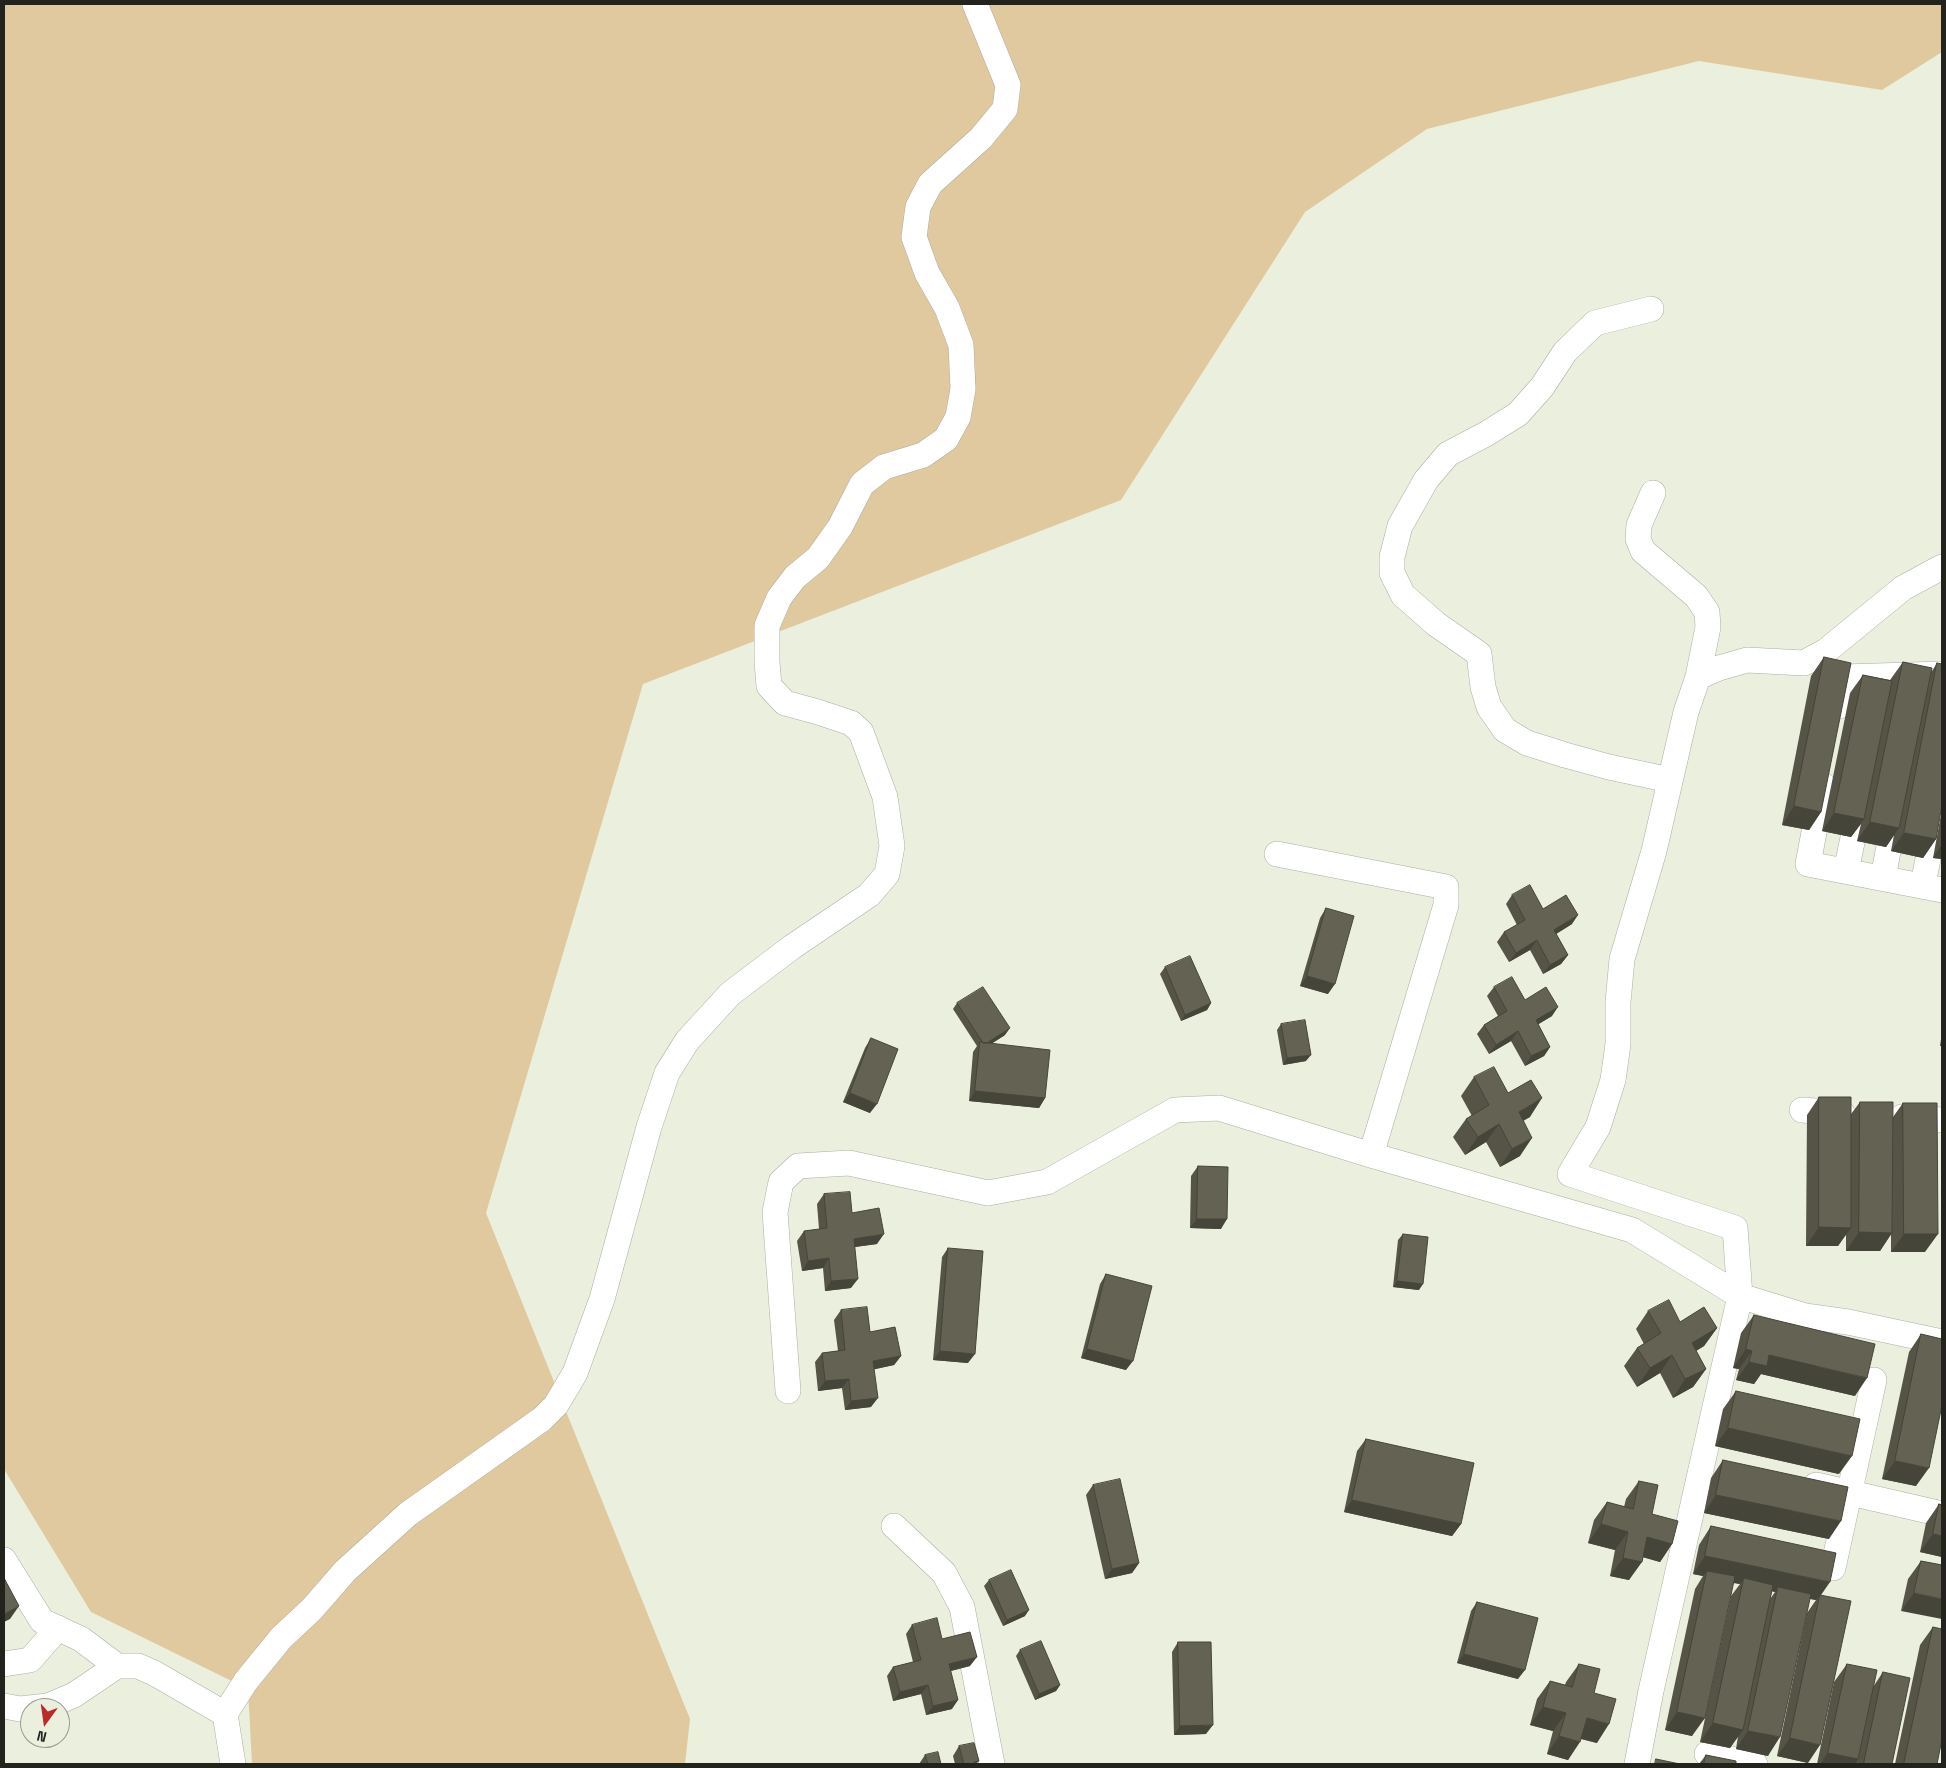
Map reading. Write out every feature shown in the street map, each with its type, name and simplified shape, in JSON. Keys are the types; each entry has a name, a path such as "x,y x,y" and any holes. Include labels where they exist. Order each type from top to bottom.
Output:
{"street":[{"path":"233,1764 224,1714 246,1681 282,1638 312,1609 345,1571 408,1514 542,1419 556,1404 575,1372 602,1299 649,1127 667,1073 686,1042 730,994 792,947 869,895 886,874 892,846 885,798 861,732 852,723 785,703 769,686 767,626 779,598 795,577 818,558 840,527 862,484 884,467 923,455 946,440 958,417 963,389 961,345 947,308 927,273 914,237 918,207 930,184 981,138 1004,109 1008,85 975,4"},
{"path":"1651,309 1595,324 1565,352 1542,387 1518,414 1448,454 1426,480 1400,526 1392,557 1392,573 1403,595 1436,624 1479,654 1483,687 1489,707 1505,730 1526,743 1555,752 1609,767 1670,780"},
{"path":"1637,1764 1651,1691 1740,1296 1735,1228 1570,1174 1598,1127 1613,1080 1618,1044 1618,1002 1622,959 1654,852 1686,712 1698,677 1708,627 1707,612 1696,596 1643,551 1638,539 1639,525 1653,493"},
{"path":"1698,677 1719,668 1748,660 1804,663 1826,651 1903,588 1942,567"},
{"path":"1835,724 1844,677 1886,686 1928,681"},
{"path":"1828,761 1808,864 1932,888 1942,786"},
{"path":"1846,871 1867,774"},
{"path":"1883,878 1900,791"},
{"path":"1277,854 1446,888 1446,905 1371,1155"},
{"path":"788,1391 775,1212 781,1182 798,1166 849,1163 988,1193 1047,1182 1175,1110 1219,1108 1371,1155 1632,1230 1740,1296 1805,1316 1848,1322 1942,1342"},
{"path":"1802,1110 1942,1120"},
{"path":"1833,1568 1874,1380"},
{"path":"1792,1479 1942,1514"},
{"path":"894,1526 944,1573 962,1607 992,1764"},
{"path":"4,1560 42,1621 81,1639 117,1666"},
{"path":"4,1664 30,1660 58,1628"},
{"path":"4,1706 20,1709 48,1706 74,1695 117,1666 138,1666 154,1673 224,1714"},
{"path":"1707,1754 1755,1764"}],"shaded area":[{"path":"4,4 1942,4 1942,52 1882,90 1699,61 1427,129 1305,212 1121,500 643,684 486,1213 690,1719 685,1764 252,1764 248,1689 91,1612 4,1469"}],"building":[{"path":"1824,657 1851,663 1821,812 1794,806"},
{"path":"1903,662 1932,668 1899,828 1870,822"},
{"path":"1937,663 1942,664 1942,805 1936,839 1904,833"},
{"path":"1863,675 1892,681 1864,819 1834,813"},
{"path":"1530,885 1543,909 1566,895 1578,915 1554,930 1568,955 1550,965 1537,940 1516,953 1504,932 1525,920 1512,895"},
{"path":"1326,908 1354,916 1335,984 1307,976"},
{"path":"1190,956 1211,1003 1185,1015 1165,967"},
{"path":"1512,977 1525,1000 1546,987 1558,1007 1536,1020 1550,1047 1531,1056 1518,1031 1496,1045 1484,1025 1507,1011 1494,987"},
{"path":"983,987 1010,1028 987,1043 983,1043 957,1003"},
{"path":"1305,1020 1311,1055 1287,1058 1281,1024"},
{"path":"871,1038 898,1049 877,1104 850,1093"},
{"path":"980,1042 1050,1050 1045,1098 975,1091"},
{"path":"1494,1067 1508,1093 1531,1080 1542,1098 1519,1112 1532,1138 1512,1149 1499,1124 1478,1137 1466,1119 1489,1105 1474,1077"},
{"path":"1819,1097 1851,1097 1851,1228 1819,1227"},
{"path":"1860,1102 1893,1102 1892,1233 1859,1232"},
{"path":"1903,1103 1937,1103 1938,1234 1904,1234"},
{"path":"1198,1166 1228,1167 1227,1219 1197,1219"},
{"path":"850,1192 852,1213 879,1208 884,1234 854,1239 858,1279 831,1281 829,1258 808,1261 804,1231 827,1228 824,1194"},
{"path":"1403,1234 1428,1237 1423,1284 1397,1281"},
{"path":"948,1248 983,1251 975,1354 940,1351"},
{"path":"1106,1274 1152,1286 1133,1361 1087,1349"},
{"path":"1669,1300 1680,1322 1704,1307 1717,1328 1692,1343 1706,1369 1685,1379 1672,1355 1650,1368 1637,1348 1661,1333 1648,1311"},
{"path":"867,1307 870,1332 895,1327 901,1356 873,1361 878,1398 851,1401 849,1379 825,1381 822,1353 845,1350 841,1310"},
{"path":"1754,1315 1875,1344 1867,1378 1769,1355 1767,1366 1749,1362 1752,1351 1746,1349"},
{"path":"1921,1334 1942,1339 1942,1405 1929,1468 1895,1461"},
{"path":"1736,1391 1860,1419 1852,1456 1728,1428"},
{"path":"1366,1439 1474,1463 1461,1524 1352,1500"},
{"path":"1723,1460 1848,1487 1841,1521 1716,1495"},
{"path":"1120,1479 1139,1563 1112,1569 1093,1485"},
{"path":"1639,1481 1658,1485 1652,1514 1678,1521 1672,1544 1647,1537 1642,1562 1623,1558 1628,1532 1601,1524 1607,1502 1633,1509"},
{"path":"1939,1504 1942,1505 1942,1536 1933,1534"},
{"path":"1711,1526 1836,1553 1830,1582 1705,1556"},
{"path":"1921,1561 1942,1565 1942,1599 1914,1593"},
{"path":"1011,1570 1029,1610 1007,1620 989,1580"},
{"path":"1707,1571 1735,1576 1705,1718 1677,1712"},
{"path":"4,1578 19,1606 4,1614"},
{"path":"1744,1578 1773,1585 1743,1730 1713,1723"},
{"path":"1778,1587 1811,1594 1780,1737 1748,1731"},
{"path":"1820,1595 1851,1601 1820,1745 1790,1738"},
{"path":"1477,1602 1538,1618 1525,1670 1464,1654"},
{"path":"937,1618 942,1639 970,1632 977,1657 949,1664 958,1700 933,1706 928,1685 900,1692 893,1667 921,1660 912,1625"},
{"path":"1933,1627 1942,1629 1942,1739 1937,1764 1904,1764"},
{"path":"1041,1641 1060,1685 1039,1694 1020,1650"},
{"path":"1178,1642 1211,1642 1213,1725 1180,1726"},
{"path":"1579,1664 1600,1669 1594,1693 1616,1699 1609,1724 1587,1718 1580,1742 1559,1736 1566,1713 1543,1707 1550,1681 1572,1687"},
{"path":"1847,1664 1877,1670 1858,1759 1828,1753"},
{"path":"1883,1672 1910,1678 1892,1764 1869,1764 1864,1763"},
{"path":"974,1743 979,1761 974,1762 975,1764 964,1764 959,1746"},
{"path":"938,1752 941,1764 928,1764 925,1755"},
{"path":"1706,1755 1736,1761 1736,1764 1704,1764"},
{"path":"1656,1759 1680,1764 1655,1764"}]}
